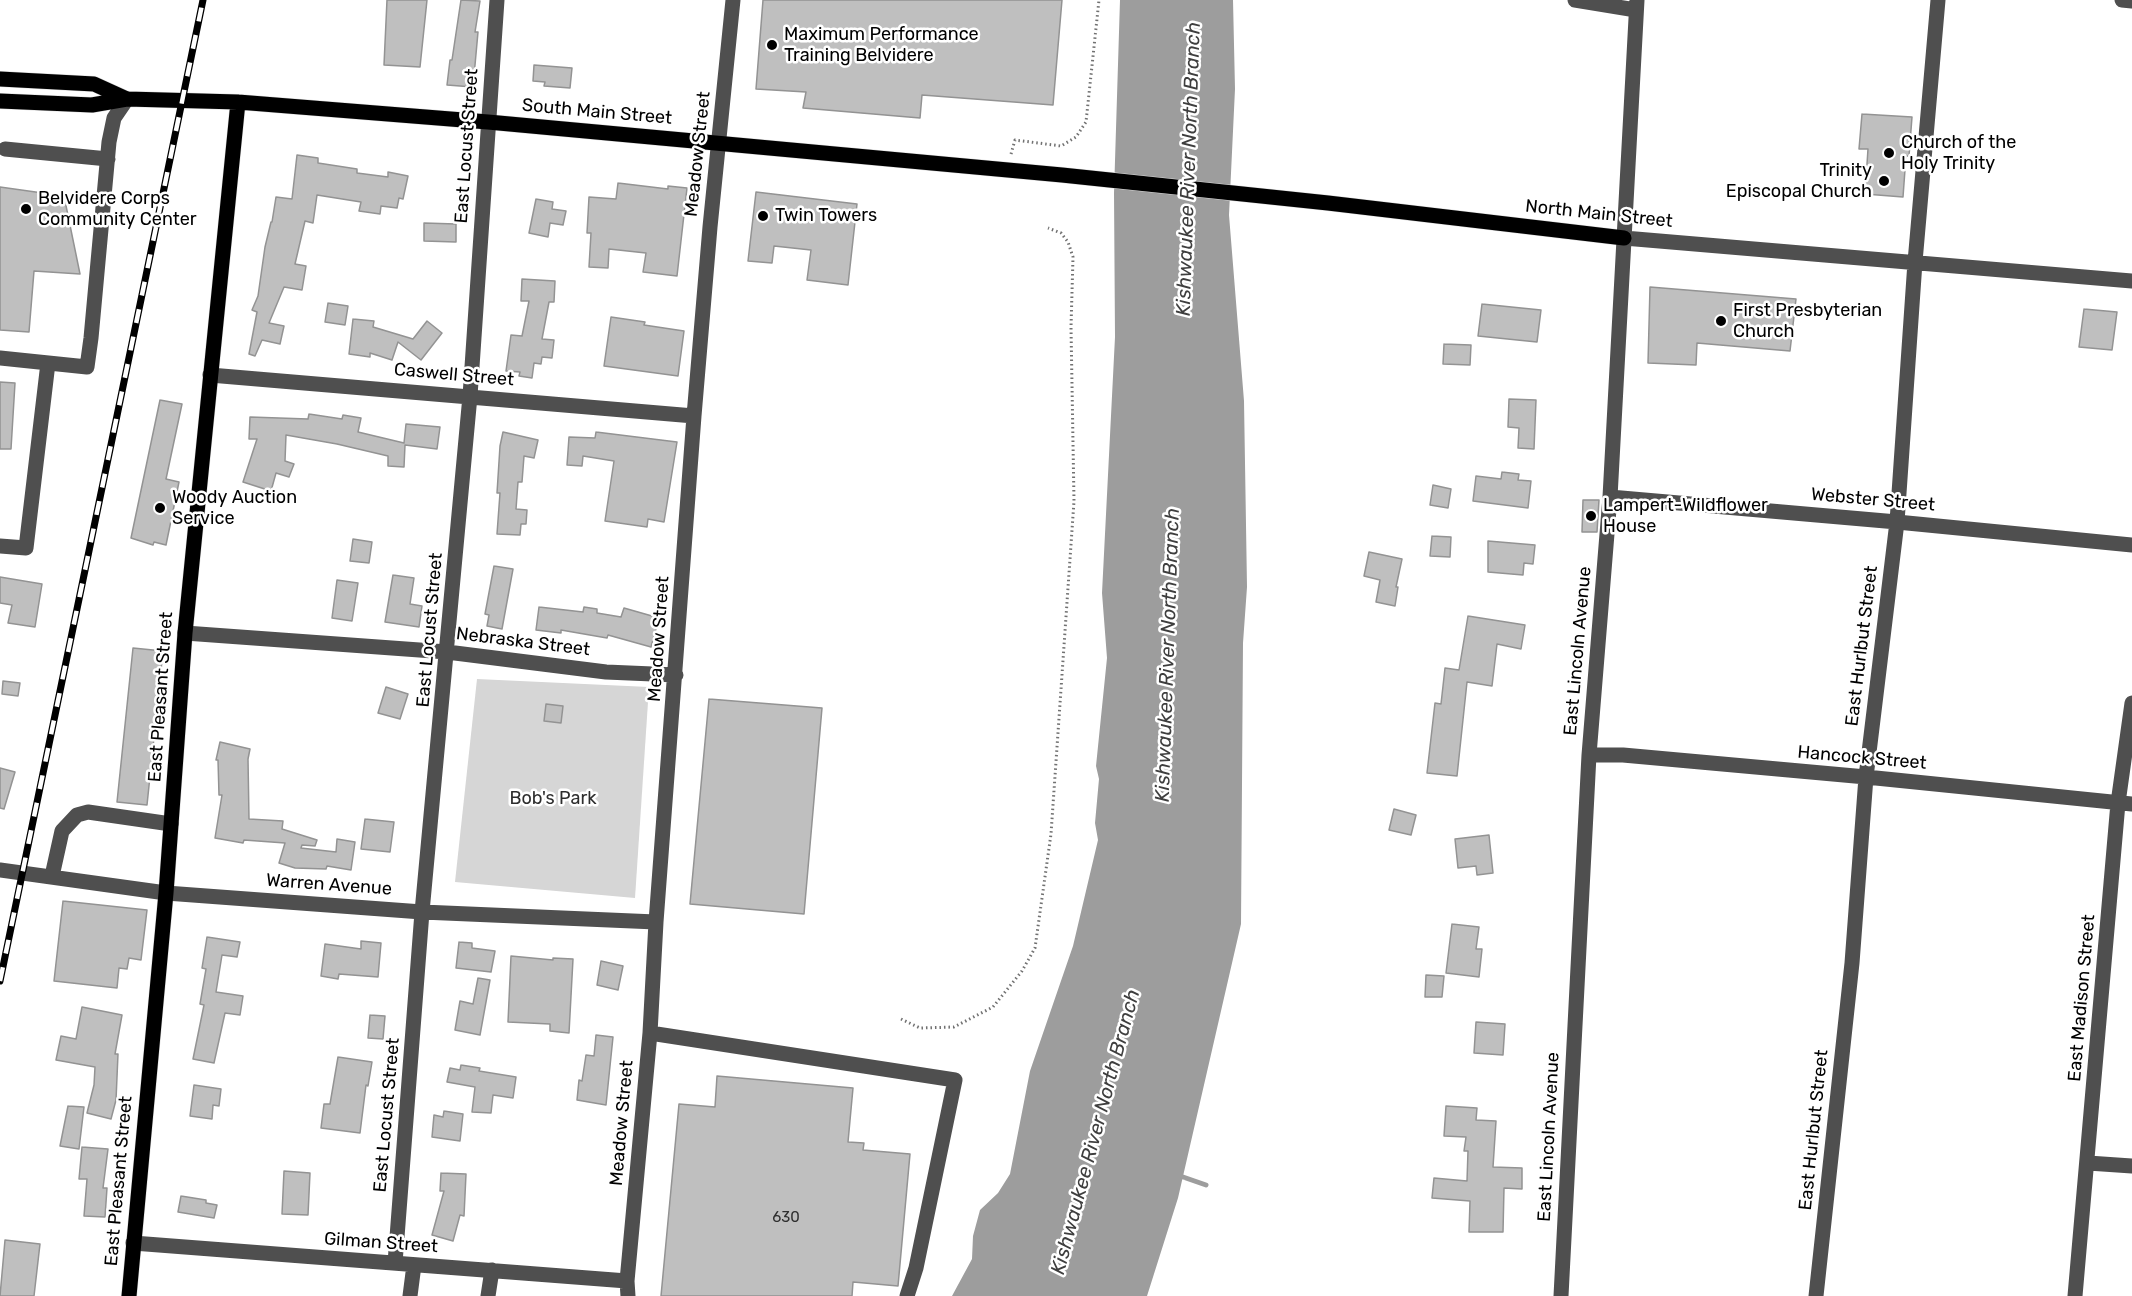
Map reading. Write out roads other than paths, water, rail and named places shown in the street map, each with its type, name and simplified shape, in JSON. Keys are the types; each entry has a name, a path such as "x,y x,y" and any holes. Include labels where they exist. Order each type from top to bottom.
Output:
{"main road":[{"name":"South Main Street","path":"0,79 94,84 127,99"},
{"name":"South Main Street","path":"0,101 92,105 127,99 238,102 719,142 1062,176"},
{"name":"East Pleasant Street","path":"129,1296 166,892 185,633 238,102"},
{"name":"North Main Street","path":"1062,176 1328,203 1624,238"}],"street":[{"name":"East Locust Street","path":"394,1263 422,912 470,396 496,0"},
{"name":"Meadow Street","path":"627,1288 650,1033 656,922 694,416 733,0"},
{"name":"East Lincoln Avenue","path":"1560,1296 1589,755 1610,497 1636,5 1575,0"},
{"name":"East Hurlbut Street","path":"1816,1296 1852,963 1866,777 1897,522 1915,262 1938,0"},
{"path":"2122,0 2132,1"},
{"path":"0,358 87,367 114,118 127,99"},
{"path":"5,148 108,159"},
{"name":"North Main Street","path":"1624,238 2132,280"},
{"path":"0,546 26,548 48,363"},
{"name":"Caswell Street","path":"210,375 694,416"},
{"name":"Webster Street","path":"1610,497 2132,545"},
{"name":"Nebraska Street","path":"185,633 447,652 606,672 676,675"},
{"name":"East Madison Street","path":"2074,1296 2125,803 2132,703"},
{"name":"Hancock Street","path":"1589,755 1634,756 2125,803"},
{"path":"52,876 62,831 76,815 88,812 171,824"},
{"name":"Warren Avenue","path":"0,870 166,892 422,912 656,922"},
{"path":"650,1033 955,1080 916,1268 907,1296"},
{"path":"2088,1163 2132,1166"},
{"name":"Gilman Street","path":"133,1243 492,1270 627,1288"},
{"path":"410,1296 414,1265"},
{"path":"489,1296 492,1270"}],"water":[{"name":"Kishwaukee River North Branch","path":"1120,0 1233,0 1235,89 1229,215 1244,401 1247,587 1243,643 1241,924 1178,1198 1147,1296 952,1296 972,1259 973,1236 980,1210 998,1193 1010,1174 1030,1071 1073,946 1098,840 1095,823 1099,779 1096,766 1107,658 1102,593 1115,337 1114,193"}],"waterway":[{"path":"1183,1177 1206,1185"}],"railway":[{"path":"0,981 203,0"}],"place":[{"name":"Maximum Performance Training Belvidere","path":"772,45"},
{"name":"Church of the Holy Trinity","path":"1889,153"},
{"name":"Trinity Episcopal Church","path":"1884,181"},
{"name":"Belvidere Corps Community Center","path":"26,209"},
{"name":"Twin Towers","path":"763,216"},
{"name":"First Presbyterian Church","path":"1721,321"},
{"name":"Woody Auction Service","path":"160,508"},
{"name":"Lampert-Wildflower House","path":"1591,516"}],"park label":[{"name":"Bob's Park","path":"553,799"}]}
